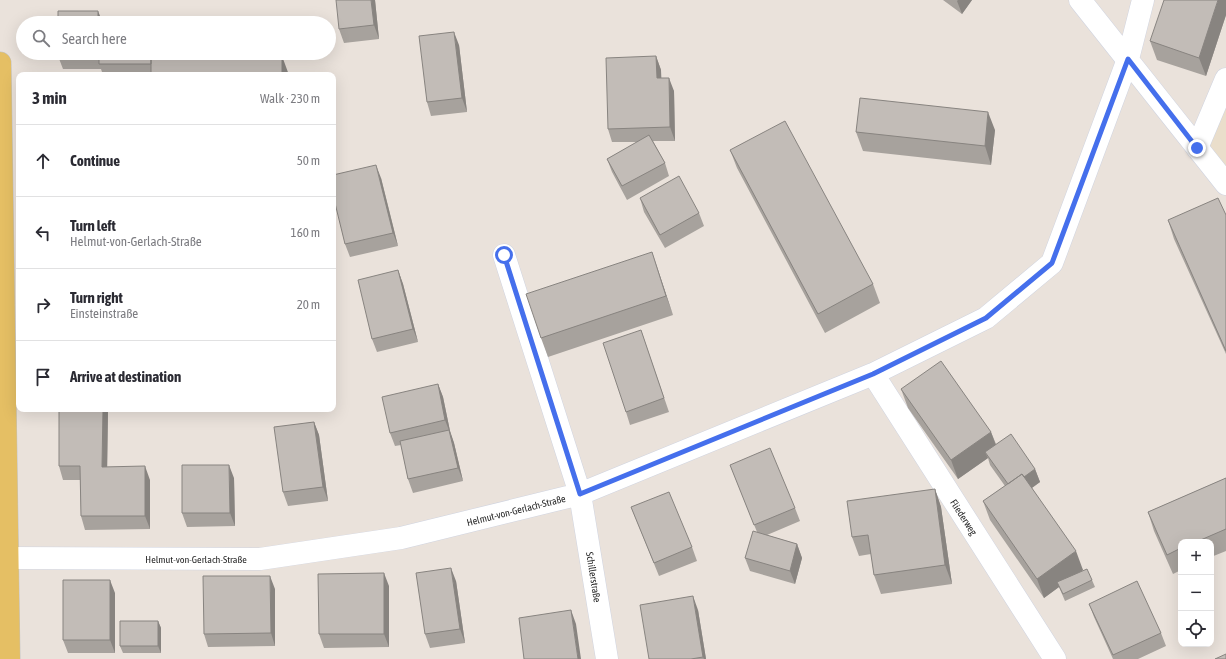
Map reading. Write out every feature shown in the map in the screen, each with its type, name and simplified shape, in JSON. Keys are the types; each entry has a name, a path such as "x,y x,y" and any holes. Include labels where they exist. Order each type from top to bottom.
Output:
{"main road":[{"path":"0,63 3,487 7,558 9,659"}],"street":[{"path":"1080,0 1226,184"},
{"name":"Helmut-von-Gerlach-Straße","path":"7,558 260,559 401,538 580,494 873,374 986,318 1052,263 1128,59 1143,0"},
{"path":"1197,148 1226,79"},
{"name":"Schillerstraße","path":"504,255 580,494 607,659"},
{"name":"Fliederweg","path":"873,374 1055,659"}],"shaded area":[{"path":"1226,79 1226,184 1197,148"}],"building":[{"path":"336,0 371,0 374,25 339,29"},
{"path":"1164,0 1218,0 1199,58 1150,41"},
{"path":"58,11 98,11 98,16 58,16"},
{"path":"454,32 462,98 427,102 419,36"},
{"path":"656,56 657,78 669,78 670,127 608,129 606,58"},
{"path":"99,60 151,60 151,64 99,64"},
{"path":"151,60 282,60 282,72 151,72"},
{"path":"860,98 988,112 985,146 856,132"},
{"path":"785,121 873,284 818,314 730,150"},
{"path":"649,135 665,163 622,186 607,159"},
{"path":"376,165 393,233 345,244 336,207 336,174"},
{"path":"679,176 699,213 660,235 640,198"},
{"path":"1218,198 1226,215 1226,351 1168,220"},
{"path":"652,252 666,296 541,338 526,294"},
{"path":"398,270 413,329 372,339 358,280"},
{"path":"641,330 664,398 626,412 603,343"},
{"path":"941,361 991,432 951,460 901,389"},
{"path":"438,384 445,420 390,433 382,397"},
{"path":"59,412 103,412 102,467 145,466 145,516 81,516 80,466 59,466"},
{"path":"314,422 323,487 283,492 274,427"},
{"path":"449,430 458,468 408,479 400,441"},
{"path":"1011,434 1035,469 1024,477 1022,474 1008,484 985,452"},
{"path":"770,448 795,508 754,525 730,465"},
{"path":"182,465 229,465 230,513 182,513"},
{"path":"1022,474 1076,551 1037,579 983,501"},
{"path":"1226,478 1226,529 1203,539 1178,539 1178,550 1167,555 1148,512"},
{"path":"935,489 945,565 874,575 868,535 852,537 847,501"},
{"path":"669,492 692,547 654,563 631,507"},
{"path":"753,531 797,544 790,571 745,558"},
{"path":"451,568 460,629 425,634 416,573"},
{"path":"1087,569 1092,580 1063,594 1057,582"},
{"path":"384,573 384,634 319,634 318,574"},
{"path":"203,576 270,576 271,633 204,634"},
{"path":"63,580 110,580 110,640 63,640"},
{"path":"1137,581 1161,633 1113,655 1089,604"},
{"path":"693,596 703,657 691,659 649,659 640,605"},
{"path":"571,610 578,659 524,659 519,618"},
{"path":"120,621 158,621 158,646 120,646"},
{"path":"1226,654 1226,659 1215,659"}],"route":[{"path":"504,255 580,494 873,374 986,318 1052,263 1128,59 1197,148"}]}
